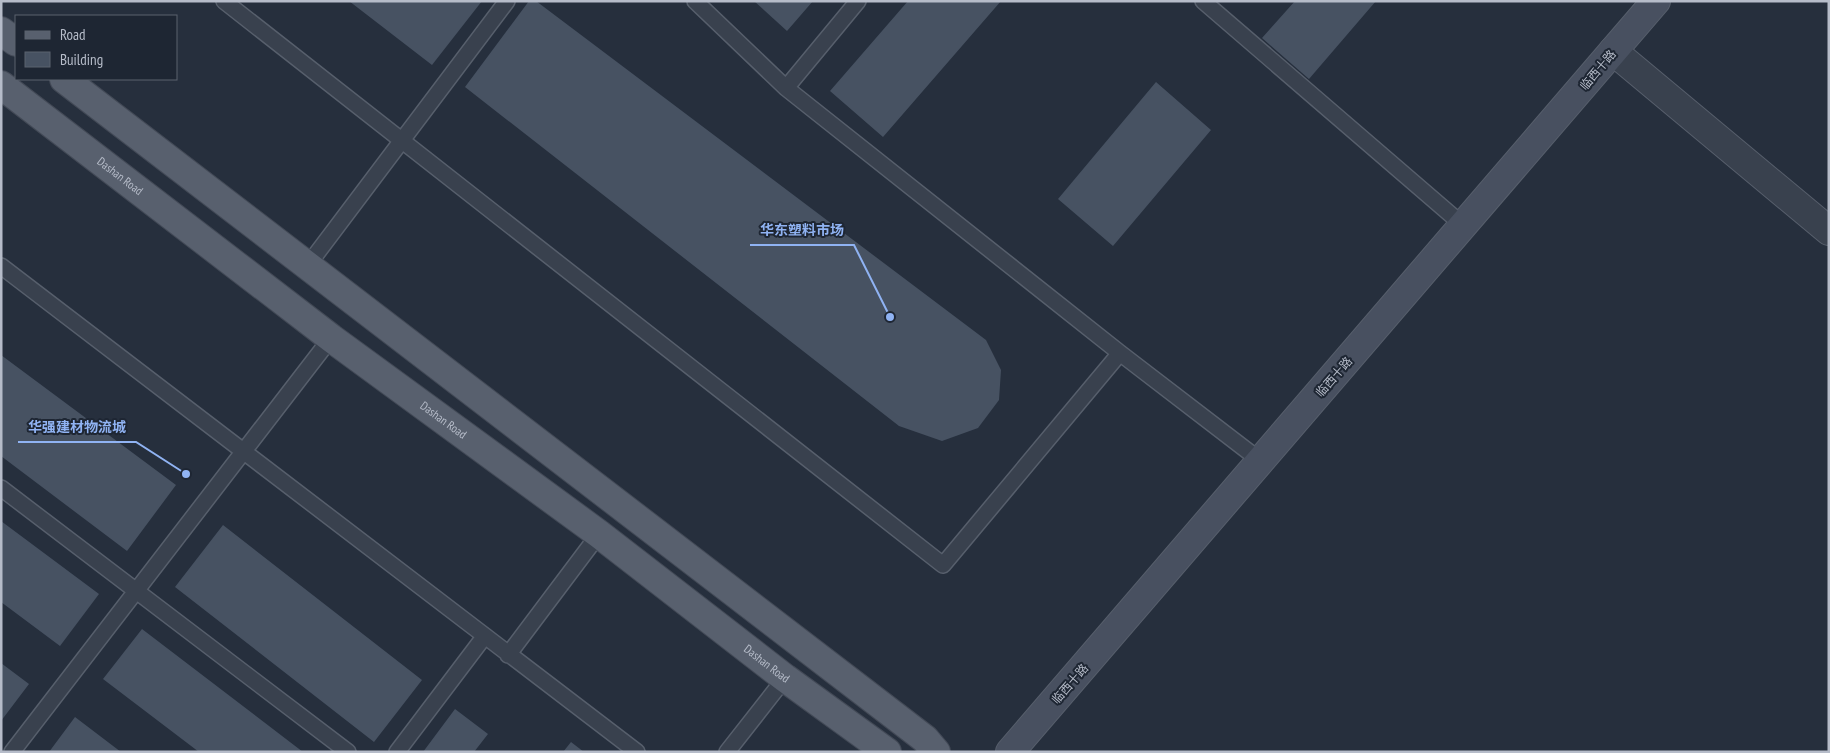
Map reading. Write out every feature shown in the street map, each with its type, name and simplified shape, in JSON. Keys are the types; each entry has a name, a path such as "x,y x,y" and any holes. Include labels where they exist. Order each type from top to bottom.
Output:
{"main road":[{"name":"临西十路","path":"1010,752 1262,462 1656,1"},
{"path":"1,31 15,41"},
{"path":"65,80 308,264 925,739 936,752"},
{"name":"Dashan Road","path":"1,85 330,338 599,534 785,678 887,752"}],"street":[{"path":"1613,51 1829,231"}],"lane":[{"path":"224,1 944,565 1120,353"},
{"path":"308,264 507,1"},
{"path":"695,1 786,88 1120,353 1262,462"},
{"path":"786,88 858,1"},
{"path":"1203,1 1464,226"},
{"path":"1,266 484,637 637,752"},
{"path":"12,752 242,450 330,338"},
{"path":"1,488 348,752"},
{"path":"508,655 599,534"},
{"path":"397,752 484,637"},
{"path":"727,752 785,678"}],"building":[{"path":"349,1 482,1 432,65"},
{"path":"529,1 536,1 986,340 1001,370 999,400 978,428 942,441 899,426 465,87"},
{"path":"754,1 813,1 787,31"},
{"path":"908,1 1001,1 883,137 830,91"},
{"path":"1295,1 1376,1 1309,79 1262,38"},
{"path":"1156,82 1211,130 1113,246 1058,199"},
{"path":"1,355 176,485 127,551 1,456"},
{"path":"1,521 99,594 60,646 1,602"},
{"path":"223,525 422,680 374,742 175,587"},
{"path":"142,629 303,752 199,752 103,679"},
{"path":"1,663 29,684 1,721"},
{"path":"455,709 488,734 474,752 423,752"},
{"path":"75,717 121,752 49,752"},
{"path":"571,742 584,752 563,752"}],"place":[{"name":"华东塑料市场","path":"890,317"},
{"name":"华强建材物流城","path":"186,474"}]}
